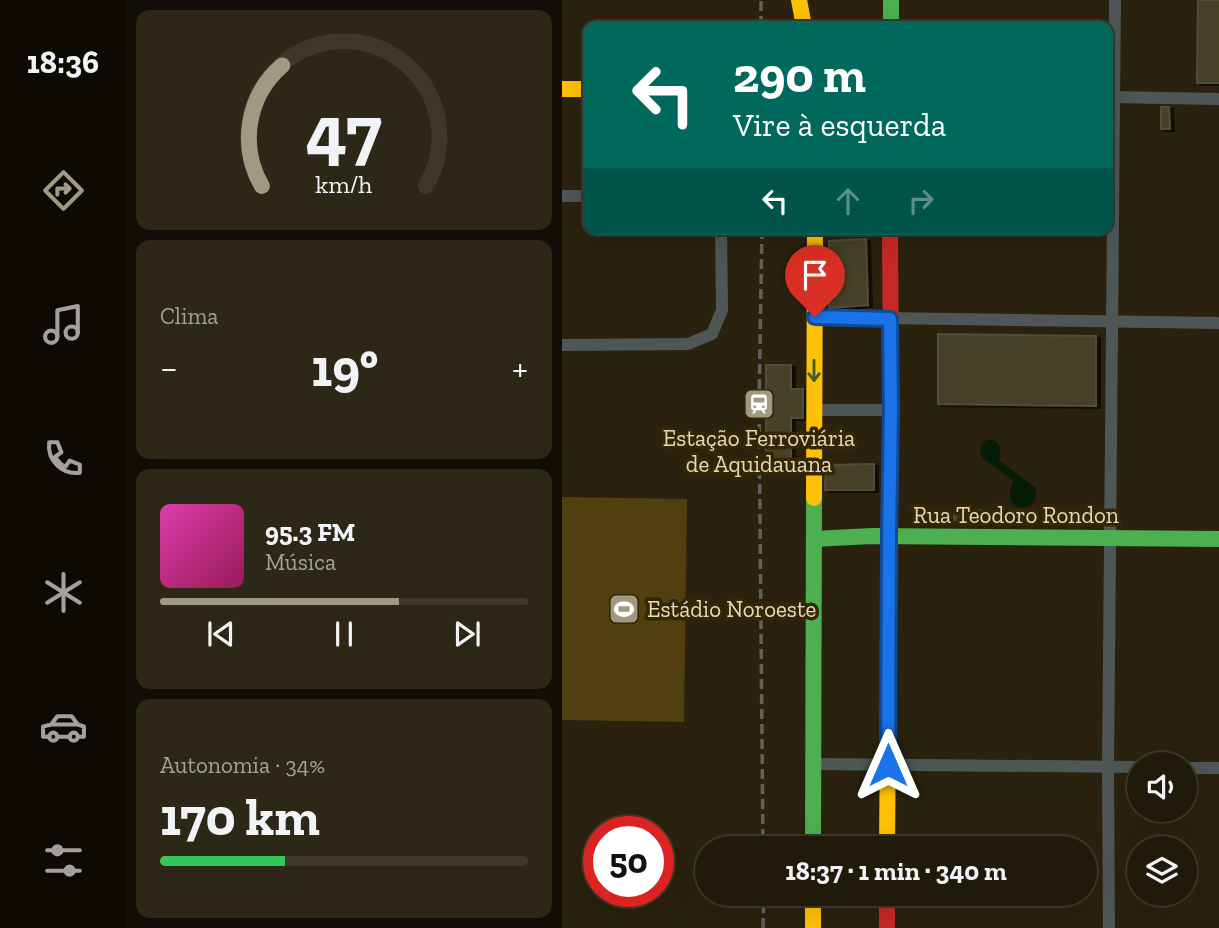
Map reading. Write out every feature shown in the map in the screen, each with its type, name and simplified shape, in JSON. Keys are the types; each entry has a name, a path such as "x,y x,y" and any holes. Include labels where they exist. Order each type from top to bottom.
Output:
{"main road":[{"path":"799,0 803,21"},
{"path":"891,0 891,21"},
{"path":"562,89 583,89"},
{"path":"813,836 815,235"},
{"path":"887,836 890,235"},
{"name":"Rua Teodoro Rondon","path":"814,539 872,536 1219,539"},
{"path":"813,906 813,928"},
{"path":"887,906 887,928"}],"street":[{"path":"1113,32 1114,0"},
{"path":"1113,97 1219,99"},
{"path":"562,196 583,196"},
{"path":"562,345 688,344 712,334 722,310 721,235"},
{"path":"1109,928 1112,235"},
{"path":"815,317 1219,323"},
{"path":"814,410 891,410"},
{"path":"812,764 1127,767"},
{"path":"1197,768 1219,768"}],"shaded area":[{"path":"987,440 994,440 1000,446 1001,462 1035,487 1036,496 1028,507 1015,506 1010,493 1012,479 983,459 980,448"},
{"name":"Estádio Noroeste","path":"562,497 687,499 684,722 562,720"}],"building":[{"path":"1198,0 1220,0 1220,83 1197,83"},
{"path":"1161,107 1169,107 1170,129 1161,129"},
{"path":"866,239 868,305 829,308 829,241"},
{"path":"938,334 1096,336 1096,406 938,404"},
{"name":"Estação Ferroviária de Aquidauana","path":"766,365 791,365 791,389 803,389 803,418 791,418 791,467 766,467"},
{"path":"874,464 874,490 825,490 826,465"},
{"path":"954,510 987,510 987,523 954,520"}],"railway":[{"path":"761,0 761,21"},
{"path":"762,235 759,404 763,836"},
{"path":"763,928 764,906"}],"traffic: fast":[{"path":"891,0 891,21"},
{"path":"813,836 814,498"},
{"path":"814,539 872,536 1220,539"}],"traffic: slow":[{"path":"799,0 803,21"},
{"path":"562,89 583,89"},
{"path":"814,498 815,235"},
{"path":"887,836 891,376"},
{"path":"813,906 813,928"}],"traffic: jam":[{"path":"890,235 891,376"},
{"path":"887,906 887,928"}],"place":[{"name":"Estação Ferroviária de Aquidauana","path":"759,404"},
{"name":"Estádio Noroeste","path":"624,609"}],"route":[{"path":"815,317 890,319 888,765"}]}
